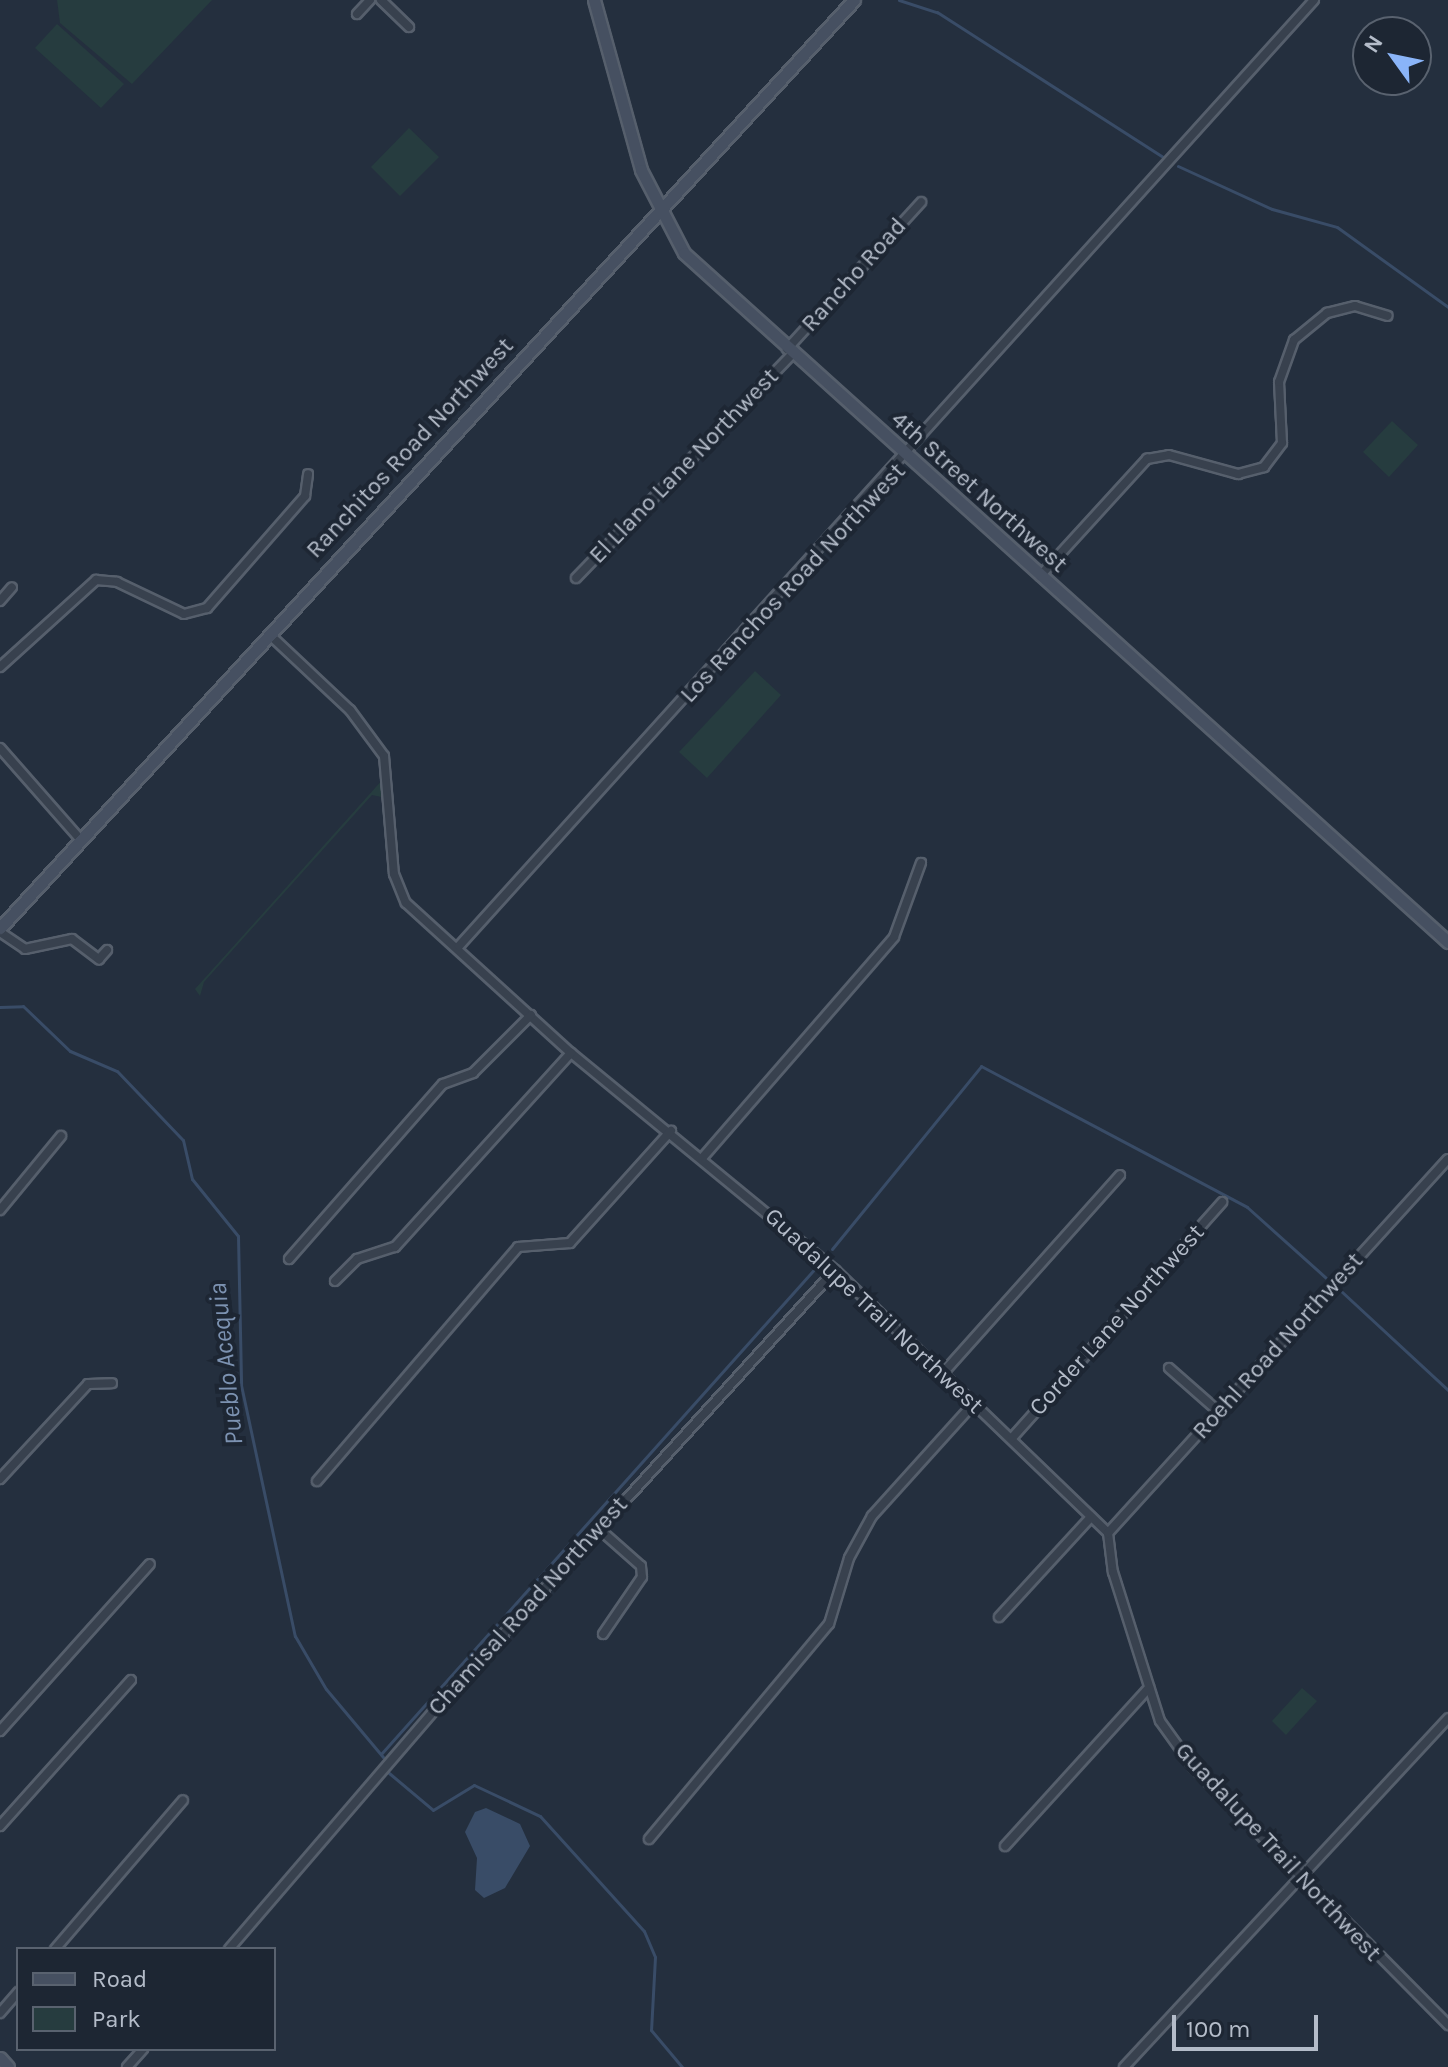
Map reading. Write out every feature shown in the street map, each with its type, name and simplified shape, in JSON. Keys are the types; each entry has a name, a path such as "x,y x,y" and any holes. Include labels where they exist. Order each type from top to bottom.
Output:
{"main road":[{"name":"4th Street Northwest","path":"594,0 661,217 684,253 789,352 1448,942"},
{"name":"Ranchitos Road Northwest","path":"0,930 80,839 661,217 854,0"},
{"path":"0,2058 8,2067"}],"street":[{"path":"357,14 370,0"},
{"path":"381,0 409,27"},
{"name":"Los Ranchos Road Northwest","path":"459,946 908,457 1314,0"},
{"name":"Rancho Road","path":"789,352 921,202"},
{"path":"1040,576 1147,459 1169,455 1238,474 1264,467 1282,443 1279,382 1294,340 1318,318 1355,306 1387,316"},
{"name":"El Llano Lane Northwest","path":"576,578 789,352"},
{"path":"0,667 96,580 117,582 184,614 207,608 305,496 308,474"},
{"path":"0,601 12,587"},
{"name":"Guadalupe Trail Northwest","path":"270,635 350,710 384,756 394,874 406,903 459,946 571,1053 703,1157 835,1270 1108,1533 1160,1721 1193,1767 1301,1881 1448,2025"},
{"path":"0,748 80,839"},
{"path":"703,1157 894,937 921,863"},
{"path":"0,930 25,949 72,939 99,959 107,950"},
{"path":"289,1259 443,1084 473,1073 531,1015"},
{"path":"335,1281 357,1259 395,1247 571,1053"},
{"path":"317,1481 518,1247 570,1243 671,1131"},
{"path":"0,1210 61,1136"},
{"name":"Roehl Road Northwest","path":"1108,1533 1448,1159"},
{"path":"944,1372 1120,1175"},
{"name":"Corder Lane Northwest","path":"1012,1438 1222,1202"},
{"name":"Chamisal Road Northwest","path":"231,1947 598,1528 835,1270"},
{"path":"1169,1368 1219,1412"},
{"path":"0,1479 88,1384 112,1383"},
{"path":"649,1839 829,1624 849,1558 872,1516 974,1403"},
{"path":"999,1617 1091,1517"},
{"path":"598,1528 641,1566 642,1577 603,1634"},
{"path":"0,1731 150,1564"},
{"path":"0,1826 131,1680"},
{"path":"1005,1846 1149,1688"},
{"path":"1124,2067 1301,1881 1448,1718"},
{"path":"57,1947 183,1800"},
{"path":"0,2013 16,1994"},
{"path":"127,2067 141,2051"}],"green space":[{"path":"57,0 212,0 132,84 60,23"},
{"path":"57,24 124,84 101,108 35,48"},
{"path":"409,128 439,157 400,196 371,167"},
{"path":"1392,421 1418,445 1389,477 1363,452"},
{"path":"755,671 781,695 707,778 679,752"},
{"path":"384,778 386,798 372,795 204,982 200,996 195,989"},
{"path":"1302,1688 1317,1701 1286,1735 1272,1721"}],"water":[{"path":"486,1808 520,1824 530,1846 505,1888 484,1898 475,1890 477,1858 465,1832 475,1812"}],"waterway":[{"path":"899,0 937,12 1163,157"},
{"path":"1178,166 1272,209 1337,227 1448,307"},
{"name":"Pueblo Acequia","path":"0,1007 23,1006 70,1051 117,1071 183,1140 192,1179 238,1236 241,1385 295,1636 326,1689 383,1757"},
{"path":"832,1249 981,1066 1247,1207 1326,1278"},
{"path":"381,1754 818,1265"},
{"path":"1341,1291 1448,1390"},
{"path":"389,1773 433,1810 474,1785 540,1816 644,1931 655,1957 651,2030 682,2067"}]}
